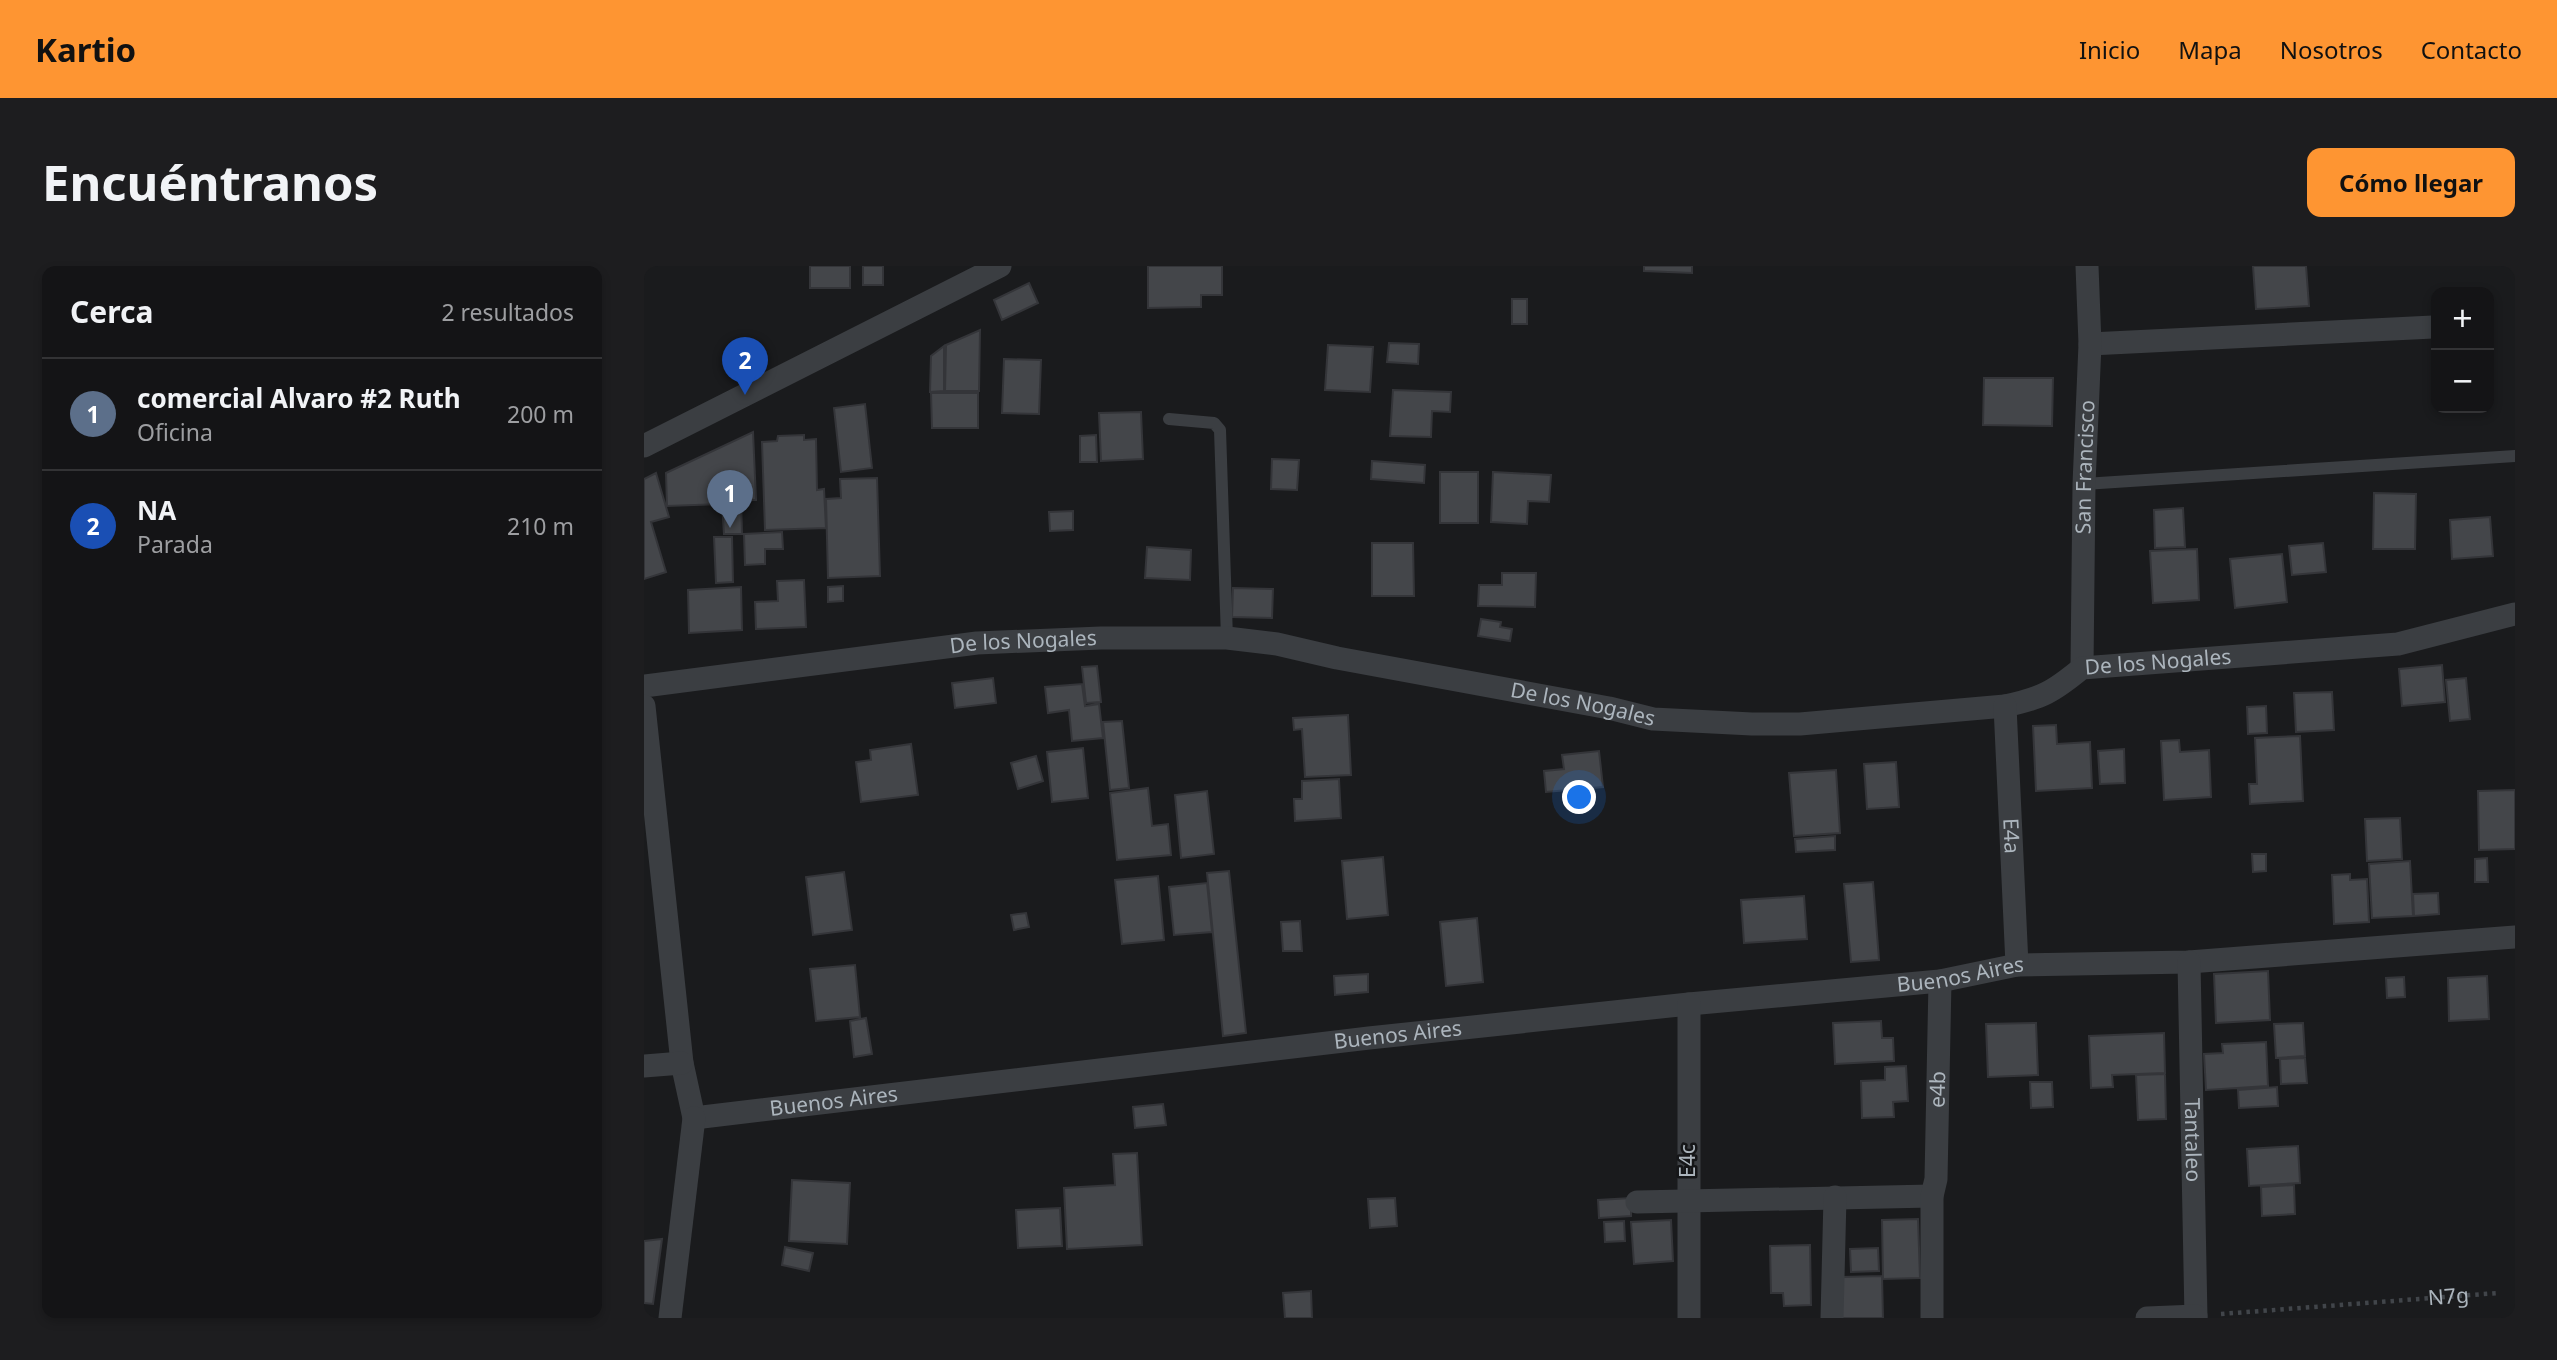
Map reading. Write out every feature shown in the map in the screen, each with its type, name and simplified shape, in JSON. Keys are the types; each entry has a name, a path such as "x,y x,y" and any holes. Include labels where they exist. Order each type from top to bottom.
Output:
{"street":[{"path":"644,446 1000,266"},
{"name":"San Francisco","path":"2082,668 2084,484 2090,344 2087,266"},
{"path":"2090,344 2431,327"},
{"name":"De los Nogales","path":"644,686 978,643 1101,638 1227,638 1276,644 1337,658 1595,705 1653,719 1800,724 2005,706 2035,700 2049,694 2082,668 2398,644 2515,614"},
{"path":"644,706 682,1063 694,1118 670,1318"},
{"name":"E4a","path":"2005,706 2017,965"},
{"name":"Buenos Aires","path":"694,1118 1328,1043 1689,1004 1940,981 2017,965 2189,962 2515,937"},
{"name":"Tantaleo","path":"2189,962 2196,1317"},
{"name":"e4b","path":"1932,1318 1932,1196 1936,1179 1940,981"},
{"name":"E4c","path":"1689,1004 1689,1318"},
{"path":"644,1066 682,1063"},
{"path":"1637,1202 1932,1196"},
{"path":"1832,1318 1835,1197"},
{"path":"2147,1318 2196,1317"}],"lane":[{"path":"1169,419 1214,423 1220,430 1227,638"},
{"path":"2084,484 2515,456"}],"path":[{"name":"N7g","path":"2196,1317 2498,1293"}],"building":[{"path":"810,266 850,266 850,288 810,288"},
{"path":"863,266 883,266 883,285 863,285"},
{"path":"1148,266 1222,266 1222,295 1201,295 1201,307 1148,308"},
{"path":"1644,266 1692,266 1692,273 1644,271"},
{"path":"2253,266 2306,266 2309,306 2256,309"},
{"path":"1029,283 1038,303 1002,320 994,300"},
{"path":"1512,299 1527,299 1527,324 1512,324"},
{"path":"980,330 979,391 945,391 946,345"},
{"path":"1389,343 1419,344 1418,364 1387,362"},
{"path":"1328,345 1373,347 1370,392 1325,390"},
{"path":"944,346 944,391 930,392 931,356"},
{"path":"1004,359 1041,360 1039,414 1002,413"},
{"path":"1984,378 2053,378 2052,426 1983,425"},
{"path":"1393,390 1451,392 1450,412 1432,411 1431,437 1390,436"},
{"path":"931,393 978,393 978,428 932,428"},
{"path":"865,404 872,468 841,472 834,408"},
{"path":"1141,412 1143,459 1101,461 1099,413"},
{"path":"753,432 756,500 741,500 742,534 724,534 722,504 667,506 666,473"},
{"path":"804,435 804,440 816,439 817,490 824,489 826,528 765,530 762,442 777,441 778,436"},
{"path":"1096,435 1097,462 1080,462 1080,436"},
{"path":"1272,459 1299,460 1297,490 1271,489"},
{"path":"1372,461 1425,465 1424,483 1371,479"},
{"path":"1440,472 1478,472 1478,523 1440,523"},
{"path":"1493,472 1551,475 1549,502 1528,501 1527,524 1491,522"},
{"path":"656,473 669,517 651,522 666,572 644,579 644,479"},
{"path":"877,478 880,576 828,578 826,499 841,498 840,479"},
{"path":"2374,493 2416,494 2415,549 2373,549"},
{"path":"2183,508 2185,547 2155,548 2154,510"},
{"path":"1073,511 1073,530 1050,531 1049,512"},
{"path":"2490,517 2493,556 2452,559 2450,520"},
{"path":"782,532 783,549 765,549 765,564 745,565 744,534"},
{"path":"714,537 732,537 733,582 716,583"},
{"path":"1372,543 1413,543 1414,596 1372,596"},
{"path":"2323,543 2326,572 2292,575 2289,546"},
{"path":"1147,547 1191,550 1190,580 1145,578"},
{"path":"2197,549 2199,600 2153,603 2150,551"},
{"path":"2282,554 2287,602 2235,608 2230,559"},
{"path":"1502,573 1536,573 1535,607 1478,606 1479,585 1502,585"},
{"path":"804,580 806,627 756,629 755,602 778,601 777,581"},
{"path":"843,586 843,601 828,602 828,587"},
{"path":"741,587 742,630 689,633 688,590"},
{"path":"1233,588 1273,589 1272,618 1232,617"},
{"path":"1481,619 1501,622 1500,627 1512,629 1510,641 1478,636"},
{"path":"2442,665 2445,702 2402,706 2399,669"},
{"path":"1097,666 1101,702 1086,703 1082,667"},
{"path":"993,678 996,703 955,708 952,683"},
{"path":"2466,678 2470,719 2450,721 2446,680"},
{"path":"1082,684 1085,706 1099,704 1103,738 1072,741 1069,710 1048,713 1045,687"},
{"path":"2332,692 2334,730 2296,732 2294,693"},
{"path":"2266,706 2267,733 2248,734 2247,707"},
{"path":"1348,715 1351,775 1305,777 1302,729 1294,730 1293,718"},
{"path":"1122,721 1129,788 1110,790 1103,722"},
{"path":"2056,725 2057,744 2090,742 2092,788 2036,791 2033,726"},
{"path":"2300,736 2303,801 2250,804 2249,784 2257,784 2255,738"},
{"path":"2179,740 2180,752 2209,750 2211,797 2164,800 2161,741"},
{"path":"911,744 918,795 861,802 856,762 871,760 870,750"},
{"path":"1083,748 1088,798 1052,802 1047,752"},
{"path":"2124,749 2125,783 2100,784 2098,751"},
{"path":"1599,751 1603,787 1546,792 1544,771 1564,769 1562,755"},
{"path":"1036,756 1043,781 1018,789 1011,763"},
{"path":"1896,762 1899,807 1867,809 1864,764"},
{"path":"1836,770 1840,833 1794,836 1789,773"},
{"path":"1339,779 1341,818 1295,821 1294,799 1302,799 1302,781"},
{"path":"1148,788 1152,826 1168,824 1171,855 1117,860 1110,793"},
{"path":"2515,790 2515,849 2479,850 2478,791"},
{"path":"1207,791 1214,854 1181,858 1175,795"},
{"path":"2400,818 2402,859 2367,861 2365,819"},
{"path":"1835,836 1835,850 1796,852 1795,839"},
{"path":"2252,854 2266,854 2266,871 2253,872"},
{"path":"1383,857 1388,915 1347,919 1342,861"},
{"path":"2487,858 2488,882 2475,882 2475,859"},
{"path":"2410,861 2413,916 2372,918 2369,864"},
{"path":"1229,871 1246,1033 1223,1036 1207,873"},
{"path":"844,872 852,930 813,935 806,877"},
{"path":"2350,874 2350,880 2367,879 2369,922 2334,924 2332,875"},
{"path":"1158,876 1164,940 1122,944 1115,880"},
{"path":"1873,882 1879,960 1851,962 1844,884"},
{"path":"1207,883 1212,932 1174,935 1169,887"},
{"path":"2438,893 2439,914 2414,916 2413,894"},
{"path":"1804,896 1807,939 1744,943 1741,900"},
{"path":"1026,913 1029,927 1014,930 1011,915"},
{"path":"1477,918 1483,982 1446,986 1440,922"},
{"path":"1300,921 1302,951 1283,951 1281,922"},
{"path":"855,965 860,1017 816,1021 810,969"},
{"path":"2268,971 2270,1020 2216,1023 2214,974"},
{"path":"1368,974 1368,992 1335,995 1334,976"},
{"path":"2487,976 2489,1019 2449,1021 2448,978"},
{"path":"2404,977 2405,997 2387,998 2386,978"},
{"path":"866,1018 872,1054 854,1057 850,1021"},
{"path":"1881,1021 1882,1038 1893,1038 1894,1061 1835,1064 1833,1023"},
{"path":"2036,1023 2038,1075 1988,1077 1986,1024"},
{"path":"2303,1023 2305,1056 2276,1058 2274,1024"},
{"path":"2164,1033 2165,1073 2112,1075 2113,1087 2091,1088 2089,1036"},
{"path":"2266,1042 2268,1086 2206,1090 2204,1054 2223,1053 2222,1044"},
{"path":"2305,1058 2307,1083 2281,1084 2280,1059"},
{"path":"1906,1066 1908,1101 1893,1102 1894,1117 1862,1118 1861,1081 1885,1080 1885,1067"},
{"path":"2165,1074 2166,1119 2138,1120 2136,1075"},
{"path":"2030,1082 2052,1082 2053,1107 2031,1108"},
{"path":"2277,1087 2278,1106 2239,1108 2238,1090"},
{"path":"1163,1104 1166,1125 1135,1128 1133,1107"},
{"path":"2298,1146 2300,1183 2249,1186 2247,1149"},
{"path":"1137,1153 1142,1245 1067,1249 1064,1188 1115,1185 1113,1154"},
{"path":"792,1180 850,1183 847,1244 789,1241"},
{"path":"2294,1185 2295,1214 2262,1216 2261,1187"},
{"path":"1395,1198 1397,1226 1370,1228 1368,1199"},
{"path":"1631,1198 1631,1216 1599,1218 1598,1200"},
{"path":"1060,1208 1062,1246 1018,1248 1016,1210"},
{"path":"1918,1219 1920,1278 1883,1279 1882,1220"},
{"path":"1671,1220 1673,1261 1634,1264 1631,1222"},
{"path":"1624,1221 1625,1241 1605,1242 1604,1222"},
{"path":"662,1239 653,1304 644,1303 644,1241"},
{"path":"1810,1245 1811,1305 1784,1306 1783,1293 1771,1293 1770,1246"},
{"path":"785,1247 813,1253 809,1271 782,1265"},
{"path":"1878,1248 1879,1271 1851,1272 1850,1249"},
{"path":"1882,1276 1883,1318 1842,1318 1842,1277"},
{"path":"1311,1291 1312,1318 1285,1318 1283,1293"}],"place":[{"name":"NA","path":"745,395"},
{"name":"comercial Alvaro #2 Ruth","path":"730,528"}]}
